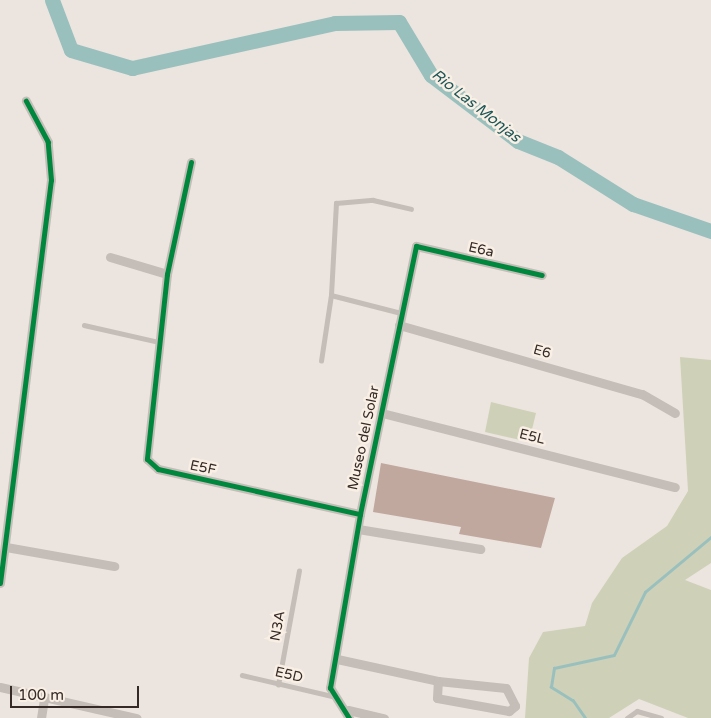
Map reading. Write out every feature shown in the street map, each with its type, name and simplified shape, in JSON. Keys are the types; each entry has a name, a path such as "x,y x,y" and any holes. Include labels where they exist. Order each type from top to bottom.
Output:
{"street":[{"path":"0,583 25,396 52,167 44,131 26,101"},
{"name":"E5F","path":"191,162 166,274 159,356 146,454 153,467 360,514"},
{"name":"E6a","path":"416,246 542,275"},
{"name":"Museo del Solar","path":"332,696 360,514 416,246"},
{"path":"110,257 166,274"},
{"name":"E6","path":"399,325 642,394 675,413"},
{"name":"E5L","path":"382,413 675,487"},
{"path":"358,528 480,549"},
{"path":"6,548 114,566"},
{"path":"337,659 438,681 506,688 515,706 509,711 437,698 438,681"},
{"path":"0,687 103,715 137,718"},
{"path":"332,696 348,714 384,718"},
{"path":"41,718 44,700"}],"lane":[{"path":"321,362 332,295 336,203 372,200 411,209"},
{"path":"332,295 401,313"},
{"path":"84,325 160,343"},
{"name":"N3A","path":"278,685 298,571"},
{"name":"E5D","path":"242,675 278,685 332,696"},
{"path":"627,718 637,711 661,718"}],"green space":[{"path":"680,357 711,360 711,563 685,580 711,590 711,718 688,718 639,699 609,718 525,718 529,658 543,632 585,626 592,603 622,558 667,526 688,491"},
{"path":"491,402 536,413 529,442 485,432"}],"building":[{"path":"381,463 555,498 541,548 459,534 461,527 373,512"}],"waterway":[{"name":"Rio Las Monjas","path":"52,0 71,50 132,68 335,23 399,22 431,75 518,141 558,157 633,204 711,231"},
{"path":"585,718 573,701 551,687 554,668 614,655 645,592 711,537"}],"cycle path":[{"path":"0,583 51,180 48,142 26,101"},
{"path":"191,162 167,274 147,459 158,469 360,514"},
{"path":"349,718 330,688 360,514 416,246 542,275"}]}
